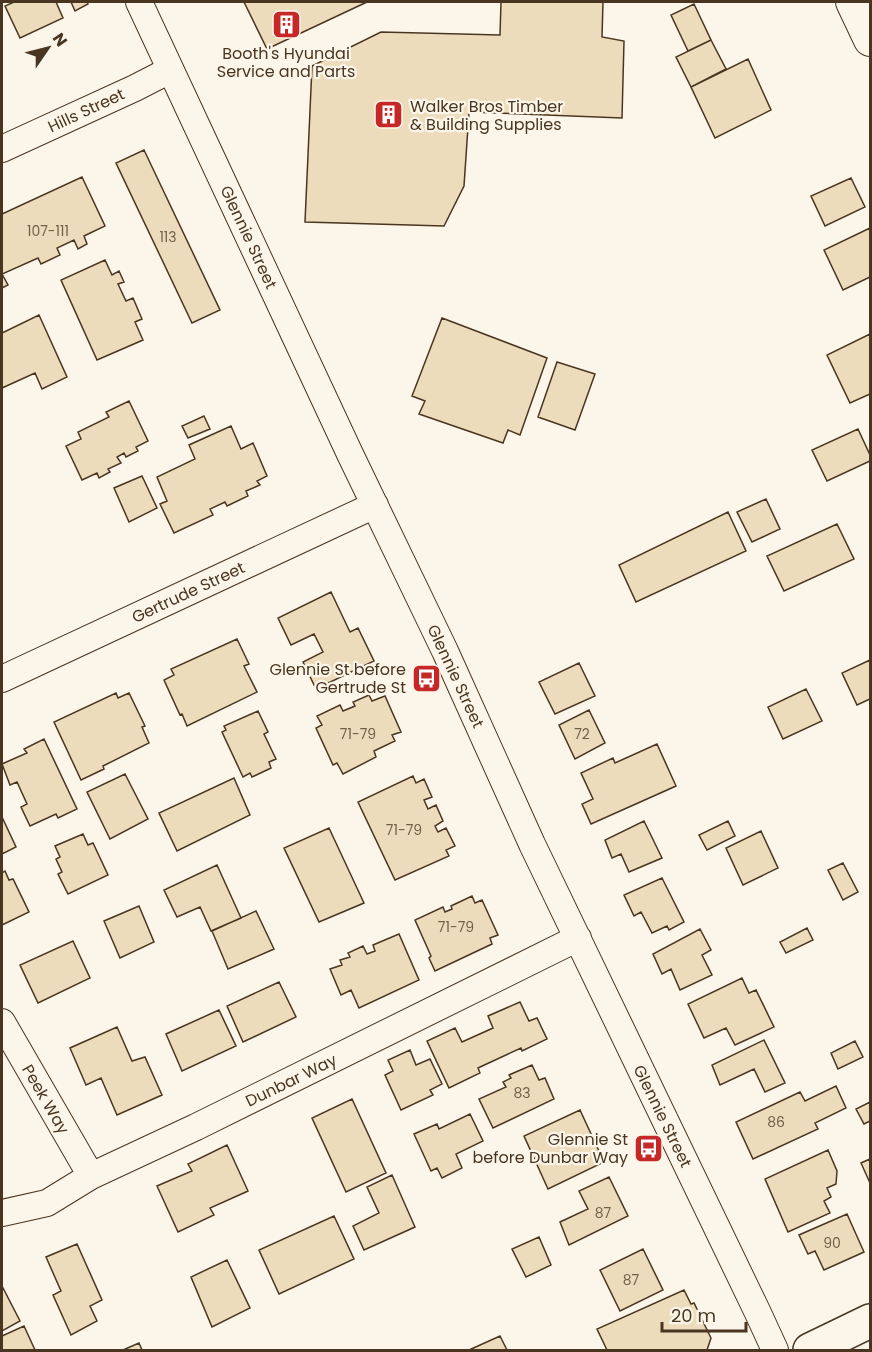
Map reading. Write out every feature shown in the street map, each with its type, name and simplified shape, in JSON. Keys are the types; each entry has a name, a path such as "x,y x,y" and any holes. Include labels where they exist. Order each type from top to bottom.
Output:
{"main road":[{"path":"810,1350 870,1321"}],"street":[{"name":"Glennie Street","path":"139,2 445,651 532,844 775,1350"},
{"path":"852,2 870,40"},
{"name":"Hills Street","path":"2,149 170,70"},
{"name":"Gertrude Street","path":"2,679 375,505"},
{"name":"Dunbar Way","path":"2,1213 47,1203 91,1176 196,1127 578,938"},
{"name":"Peek Way","path":"2,1022 91,1176"}],"building":[{"path":"14,2 56,2 63,18 20,38 5,6"},
{"path":"71,2 87,2 88,4 75,11"},
{"name":"Booth's Hyundai Service and Parts","path":"244,2 367,2 267,49"},
{"name":"Walker Bros Timber & Building Supplies","path":"501,2 603,2 602,37 624,41 622,118 469,112 464,186 444,226 305,222 312,66 381,32 500,35"},
{"path":"694,4 711,40 688,51 671,15"},
{"path":"711,40 726,69 691,87 676,57"},
{"path":"748,59 771,110 715,138 691,87"},
{"path":"144,150 220,310 192,323 116,163"},
{"path":"82,177 105,226 84,236 87,244 78,249 74,240 57,248 60,255 41,264 38,258 2,274 2,214"},
{"path":"851,178 865,207 825,226 811,196"},
{"path":"870,228 870,277 843,290 824,250"},
{"path":"105,260 112,275 119,271 124,282 118,284 126,301 133,298 142,319 135,322 143,340 97,360 61,280"},
{"path":"2,274 8,285 2,288"},
{"path":"39,315 67,377 42,389 35,373 2,388 2,333"},
{"path":"442,318 547,358 520,435 508,430 503,443 419,414 425,401 412,396"},
{"path":"870,334 870,394 850,403 827,355"},
{"path":"557,362 595,374 575,430 538,417"},
{"path":"129,401 148,441 136,447 138,451 126,457 124,453 117,457 121,463 108,469 110,472 99,478 97,473 82,480 66,446 81,439 78,432 109,417 106,412"},
{"path":"204,416 210,429 188,438 182,426"},
{"path":"231,426 241,449 253,443 267,476 257,481 260,485 246,491 248,496 227,506 225,502 210,509 213,515 174,533 160,504 167,501 157,477 195,459 189,445"},
{"path":"858,429 870,455 870,461 827,481 812,450"},
{"path":"142,476 157,508 129,522 114,488"},
{"path":"766,499 780,529 752,542 737,512"},
{"path":"728,512 746,551 636,602 619,565"},
{"path":"837,524 854,559 784,591 767,556"},
{"path":"331,592 350,632 358,628 374,661 316,689 303,662 323,652 314,634 291,645 278,618"},
{"path":"237,639 249,664 244,666 257,692 187,726 164,680 174,675 171,669"},
{"path":"870,660 870,699 857,705 842,673"},
{"path":"579,663 595,696 555,714 539,682"},
{"path":"806,689 822,721 783,739 768,707"},
{"path":"116,693 118,698 129,693 145,726 142,727 149,743 81,780 54,722"},
{"path":"369,695 372,701 385,696 401,732 392,735 395,741 374,751 376,757 343,774 337,763 333,765 316,728 322,725 317,716 340,705 343,711 355,706 353,702"},
{"path":"589,710 605,743 575,759 559,725"},
{"path":"258,711 268,732 264,734 276,759 269,762 271,768 252,777 250,773 243,777 222,732 226,730 224,726"},
{"path":"44,739 77,809 58,818 56,814 30,826 21,807 27,804 17,782 10,785 2,764 27,753 24,749"},
{"path":"657,744 676,786 591,824 582,804 593,799 581,773 613,758 615,763"},
{"path":"125,774 148,819 110,839 87,792"},
{"path":"413,776 416,783 424,779 432,797 424,800 428,809 436,805 443,821 435,826 438,832 446,828 455,846 446,850 449,856 395,880 358,802"},
{"path":"234,778 250,815 177,851 159,813"},
{"path":"2,817 16,847 2,854"},
{"path":"644,821 662,858 629,872 621,854 612,858 605,840"},
{"path":"728,821 735,836 707,850 699,835"},
{"path":"329,828 364,903 319,922 284,848"},
{"path":"761,831 778,868 743,885 726,848"},
{"path":"83,834 88,845 93,843 108,875 68,894 58,874 62,872 56,859 60,857 55,846"},
{"path":"843,863 858,892 843,900 828,870"},
{"path":"217,865 241,918 211,931 200,907 177,917 164,890"},
{"path":"5,871 9,880 13,879 29,912 2,925 2,873"},
{"path":"662,878 684,922 669,930 667,926 652,933 641,912 634,916 624,895"},
{"path":"472,896 475,903 482,900 498,935 490,938 492,944 435,971 415,920 443,907 445,912 452,909 451,906"},
{"path":"139,906 154,942 120,958 104,921"},
{"path":"256,911 274,949 228,969 212,931"},
{"path":"807,928 813,940 786,953 780,942"},
{"path":"700,929 711,950 702,955 712,975 680,990 671,969 662,974 653,954"},
{"path":"399,934 419,980 359,1008 351,990 341,995 330,969 342,965 340,960 350,957 348,953 363,946 367,954 375,951 373,945"},
{"path":"73,941 90,978 38,1003 20,965"},
{"path":"742,978 749,993 756,990 774,1027 735,1045 726,1028 704,1038 688,1004"},
{"path":"279,982 296,1017 243,1042 227,1006"},
{"path":"520,1002 529,1021 537,1018 547,1039 478,1068 480,1073 449,1088 427,1041 455,1028 462,1042 493,1028 488,1016"},
{"path":"219,1010 236,1046 182,1071 166,1034"},
{"path":"117,1027 132,1061 145,1057 162,1095 117,1115 101,1078 86,1085 70,1048"},
{"path":"764,1040 785,1083 765,1092 754,1069 720,1085 712,1065"},
{"path":"855,1041 863,1057 838,1069 831,1053"},
{"path":"410,1050 416,1065 430,1059 442,1084 430,1090 433,1095 401,1110 385,1075 393,1071 388,1060"},
{"path":"532,1065 539,1080 545,1078 554,1099 493,1128 479,1099 506,1087 503,1082 511,1078 509,1075"},
{"path":"836,1086 846,1108 815,1123 818,1129 753,1159 736,1122 800,1092 805,1101"},
{"path":"352,1099 386,1173 346,1192 312,1118"},
{"path":"870,1102 870,1121 864,1124 856,1109"},
{"path":"580,1110 604,1162 548,1189 524,1136"},
{"path":"470,1114 483,1141 456,1154 462,1168 442,1178 437,1168 431,1171 414,1134 437,1124 439,1129"},
{"path":"227,1145 248,1191 210,1208 214,1215 178,1232 157,1186 192,1171 188,1164"},
{"path":"828,1150 837,1171 836,1184 827,1188 831,1197 824,1201 830,1213 788,1232 765,1179"},
{"path":"870,1159 870,1183 861,1163"},
{"path":"392,1175 415,1227 364,1250 353,1226 379,1213 367,1187"},
{"path":"609,1177 628,1216 569,1245 560,1222 588,1209 579,1191"},
{"path":"847,1214 864,1252 824,1270 815,1251 808,1254 799,1235"},
{"path":"334,1216 354,1259 279,1294 259,1250"},
{"path":"539,1237 551,1265 526,1277 512,1249"},
{"path":"77,1244 102,1300 90,1306 97,1321 71,1335 53,1295 61,1291 46,1257"},
{"path":"643,1249 663,1290 620,1311 600,1270"},
{"path":"227,1260 250,1308 212,1327 191,1277"},
{"path":"2,1286 20,1321 2,1331"},
{"path":"684,1290 691,1304 694,1303 711,1338 707,1350 607,1350 597,1329"},
{"path":"24,1326 35,1350 2,1350 2,1336"},
{"path":"500,1336 507,1350 469,1350"},
{"path":"139,1343 142,1350 123,1350"}],"place":[{"name":"Booth's Hyundai Service and Parts","path":"286,25"},
{"name":"Walker Bros Timber & Building Supplies","path":"389,115"},
{"name":"Glennie St before Gertrude St","path":"427,678"},
{"name":"Glennie St before Dunbar Way","path":"649,1148"}]}
